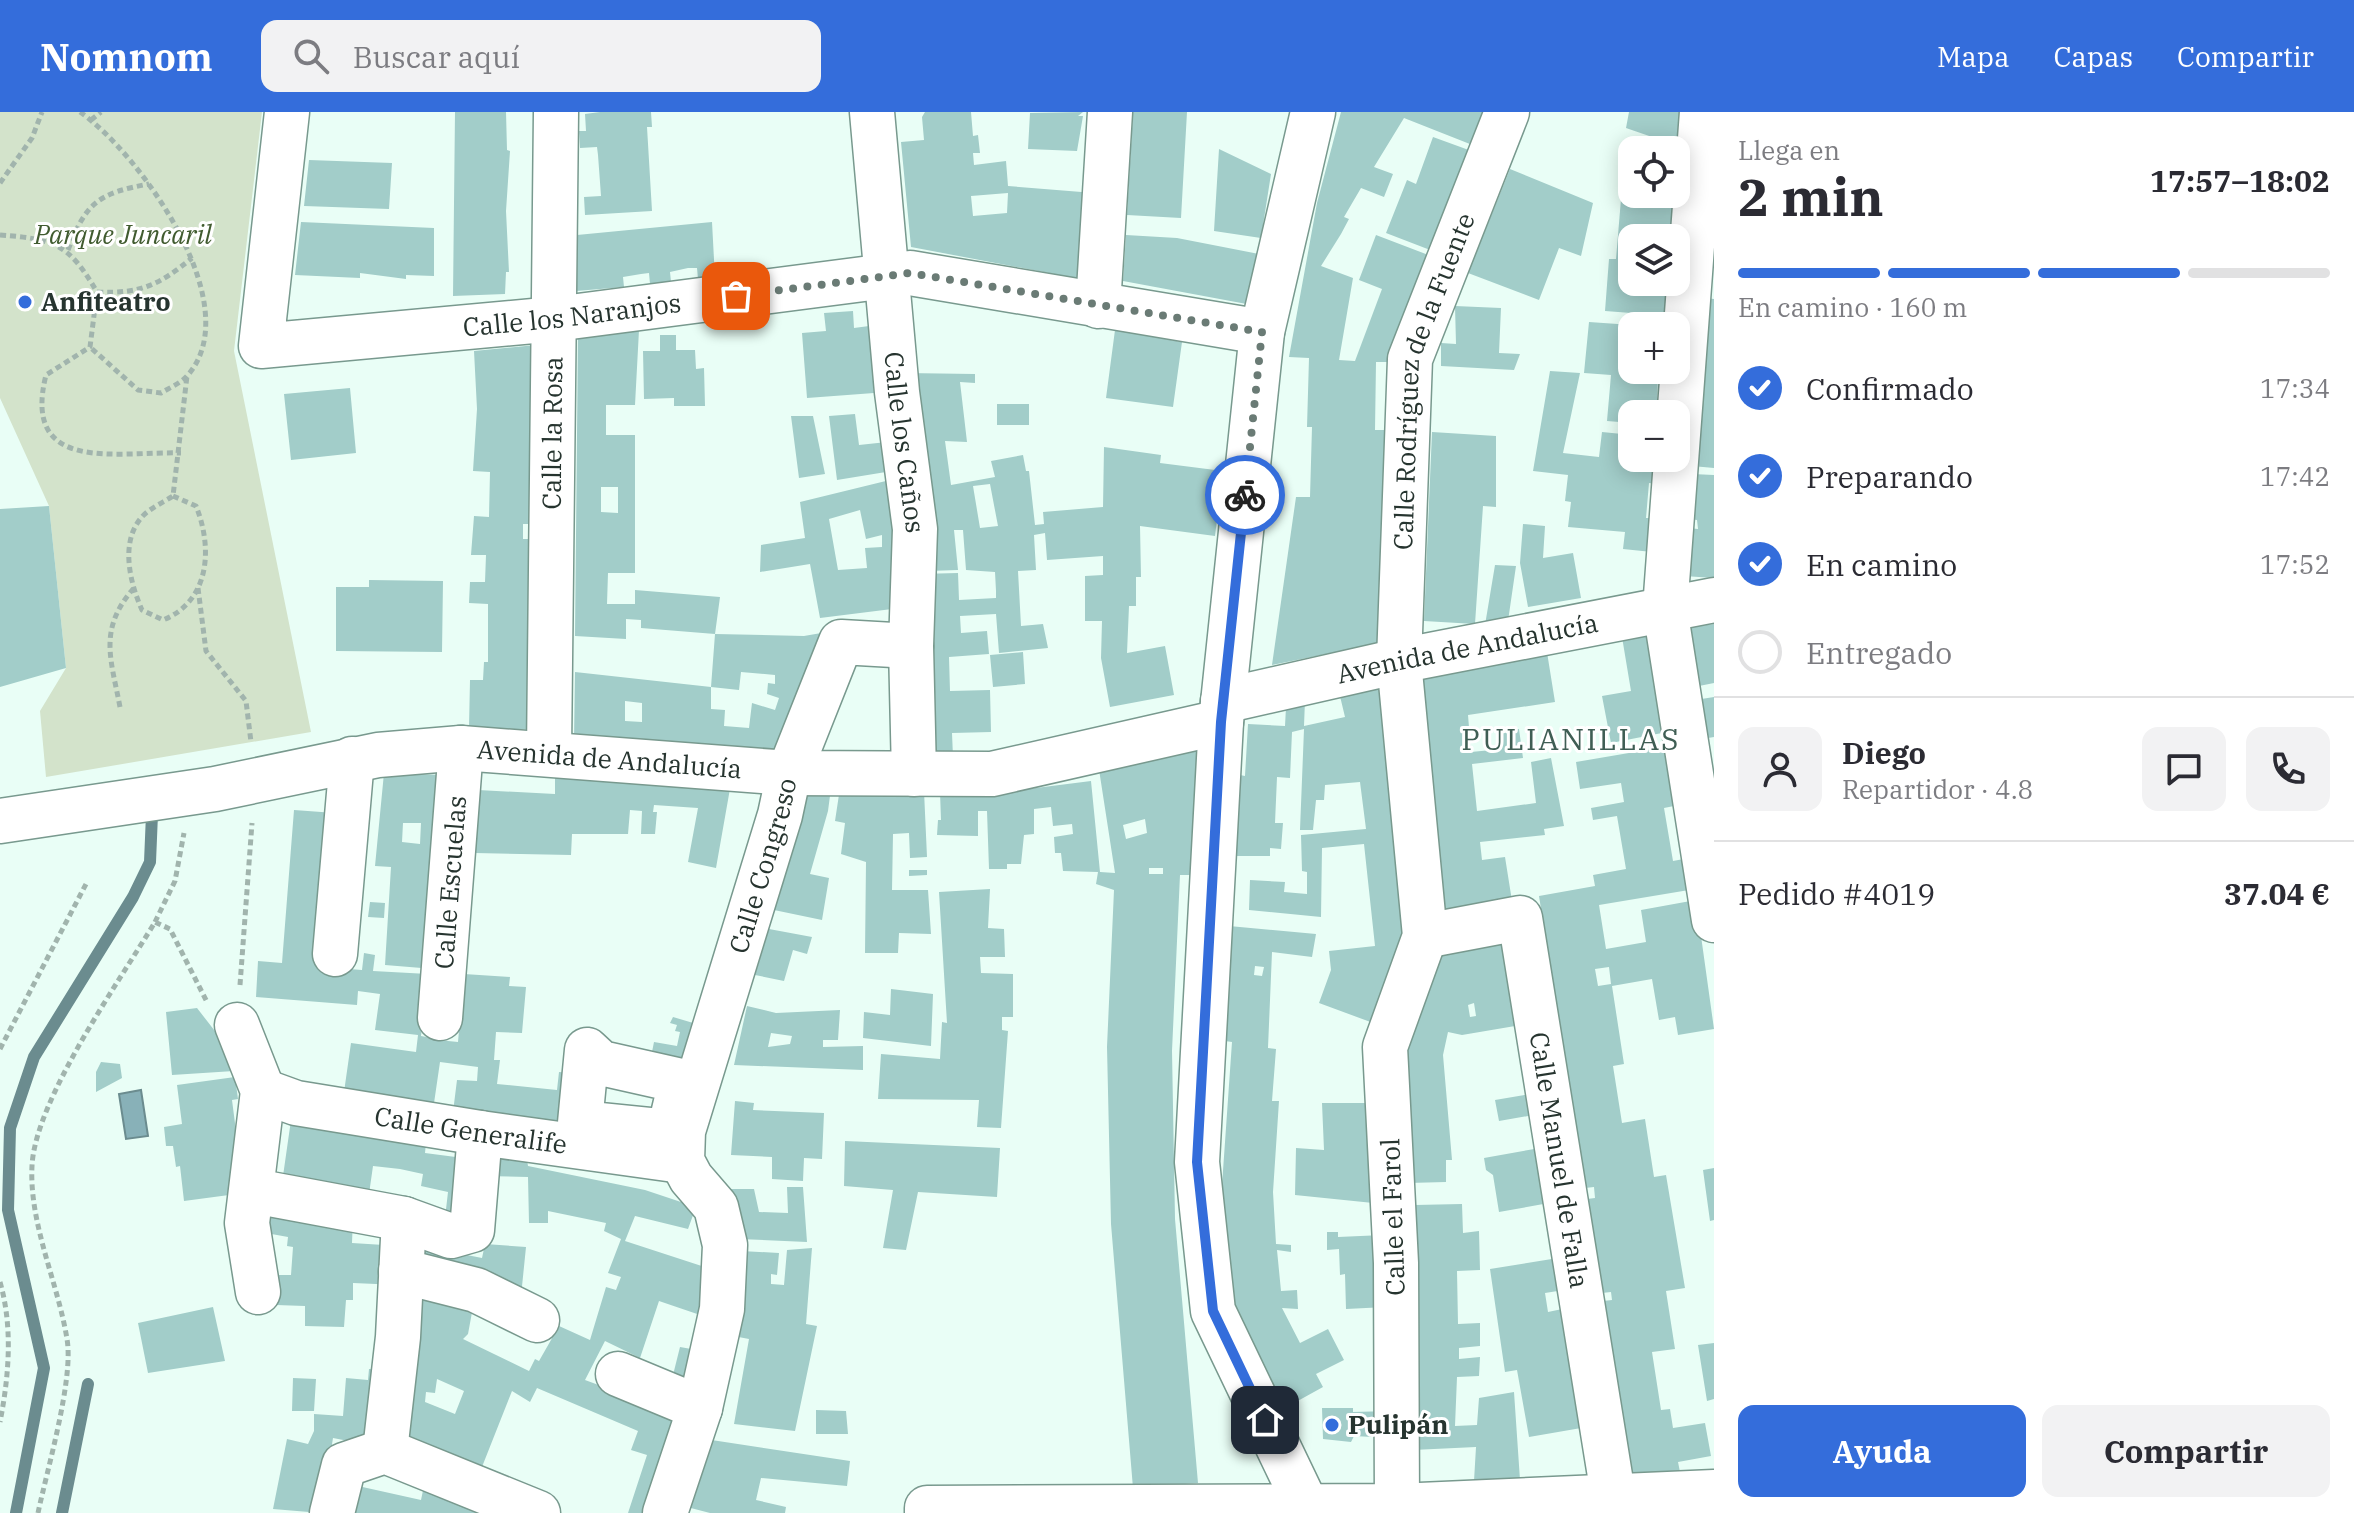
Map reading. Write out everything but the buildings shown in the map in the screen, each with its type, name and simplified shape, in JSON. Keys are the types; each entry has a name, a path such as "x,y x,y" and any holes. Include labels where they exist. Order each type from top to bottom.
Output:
{"street":[{"name":"Calle los Naranjos","path":"287,112 261,346 555,319 910,273 1262,332"},
{"name":"Calle la Rosa","path":"549,753 556,112"},
{"name":"Calle los Caños","path":"872,112 897,392 915,529 911,646 914,774"},
{"path":"1098,306 1110,112"},
{"path":"1306,1509 1213,1311 1197,1162 1222,712 1262,332 1313,112"},
{"name":"Calle Rodríguez de la Fuente","path":"1425,936 1399,661 1410,359 1507,112"},
{"path":"1702,112 1665,609 1714,920"},
{"name":"Avenida de Andalucía","path":"0,821 241,793 352,759 461,748 789,773 992,774 1399,661 1714,600"},
{"name":"Calle Congreso","path":"682,1161 683,1131 780,815 789,773 841,642 911,646"},
{"name":"Calle Escuelas","path":"440,1018 461,748"},
{"path":"335,954 352,759"},
{"name":"Calle Manuel de Falla","path":"1425,936 1520,918 1615,1505"},
{"name":"Calle el Farol","path":"1397,1506 1396,1263 1385,1047 1425,936"},
{"path":"237,1025 263,1091 254,1191 247,1223 258,1292"},
{"name":"Calle Generalife","path":"263,1091 296,1103 682,1161"},
{"path":"254,1191 404,1219 451,1236 472,1230 480,1133"},
{"path":"665,1513 700,1408 722,1309 725,1245 716,1207 691,1178 682,1161"},
{"path":"385,1451 398,1337 404,1219"},
{"path":"401,1271 476,1290 537,1320"},
{"path":"618,1374 700,1408"},
{"path":"332,1513 344,1465 385,1451 538,1513"},
{"path":"927,1510 1615,1505 1714,1492"}],"path":[{"path":"0,183 32,138 42,112"},
{"path":"80,112 150,184 192,258 206,300 203,344 187,376 181,453 173,496 141,518 128,551 133,589 142,610 163,620 183,612 198,588 206,556 206,531 196,506 173,496"},
{"path":"91,120 101,112"},
{"path":"68,250 91,204 116,190 150,184"},
{"path":"0,235 37,238 68,250 97,292 90,347"},
{"path":"97,292 131,293 166,280 192,258"},
{"path":"90,347 138,390 161,393 187,376"},
{"path":"90,347 46,375 39,403 45,426 62,447 87,453 181,453"},
{"path":"155,922 170,929 196,983 218,1019 237,1025 241,793 246,701 206,651 198,588"},
{"path":"120,707 107,640 117,607 133,589"},
{"path":"38,1513 62,1405 68,1343 39,1220 32,1165 48,1104 155,922 175,881 185,830"},
{"path":"0,1049 86,884"},
{"path":"0,1282 7,1307 8,1385 0,1422"}],"green space":[{"name":"Parque Juncaril","path":"0,112 262,112 234,351 311,732 46,777 40,711 66,668 49,506 0,398"}],"water":[{"path":"141,1090 148,1136 126,1139 119,1094"}],"waterway":[{"path":"16,1513 44,1368 8,1210 10,1128 34,1057 133,897 150,862 152,814"},
{"path":"62,1513 88,1384"}],"way so far":[{"path":"736,296 910,273 1262,332 1245,495"}],"place":[{"name":"Anfiteatro","path":"25,302"},
{"name":"Pulipán","path":"1332,1425"}],"district":[{"name":"PULIANILLAS","path":"1571,740"}],"route":[{"path":"1245,495 1221,722 1197,1162 1213,1311 1265,1420"}]}
